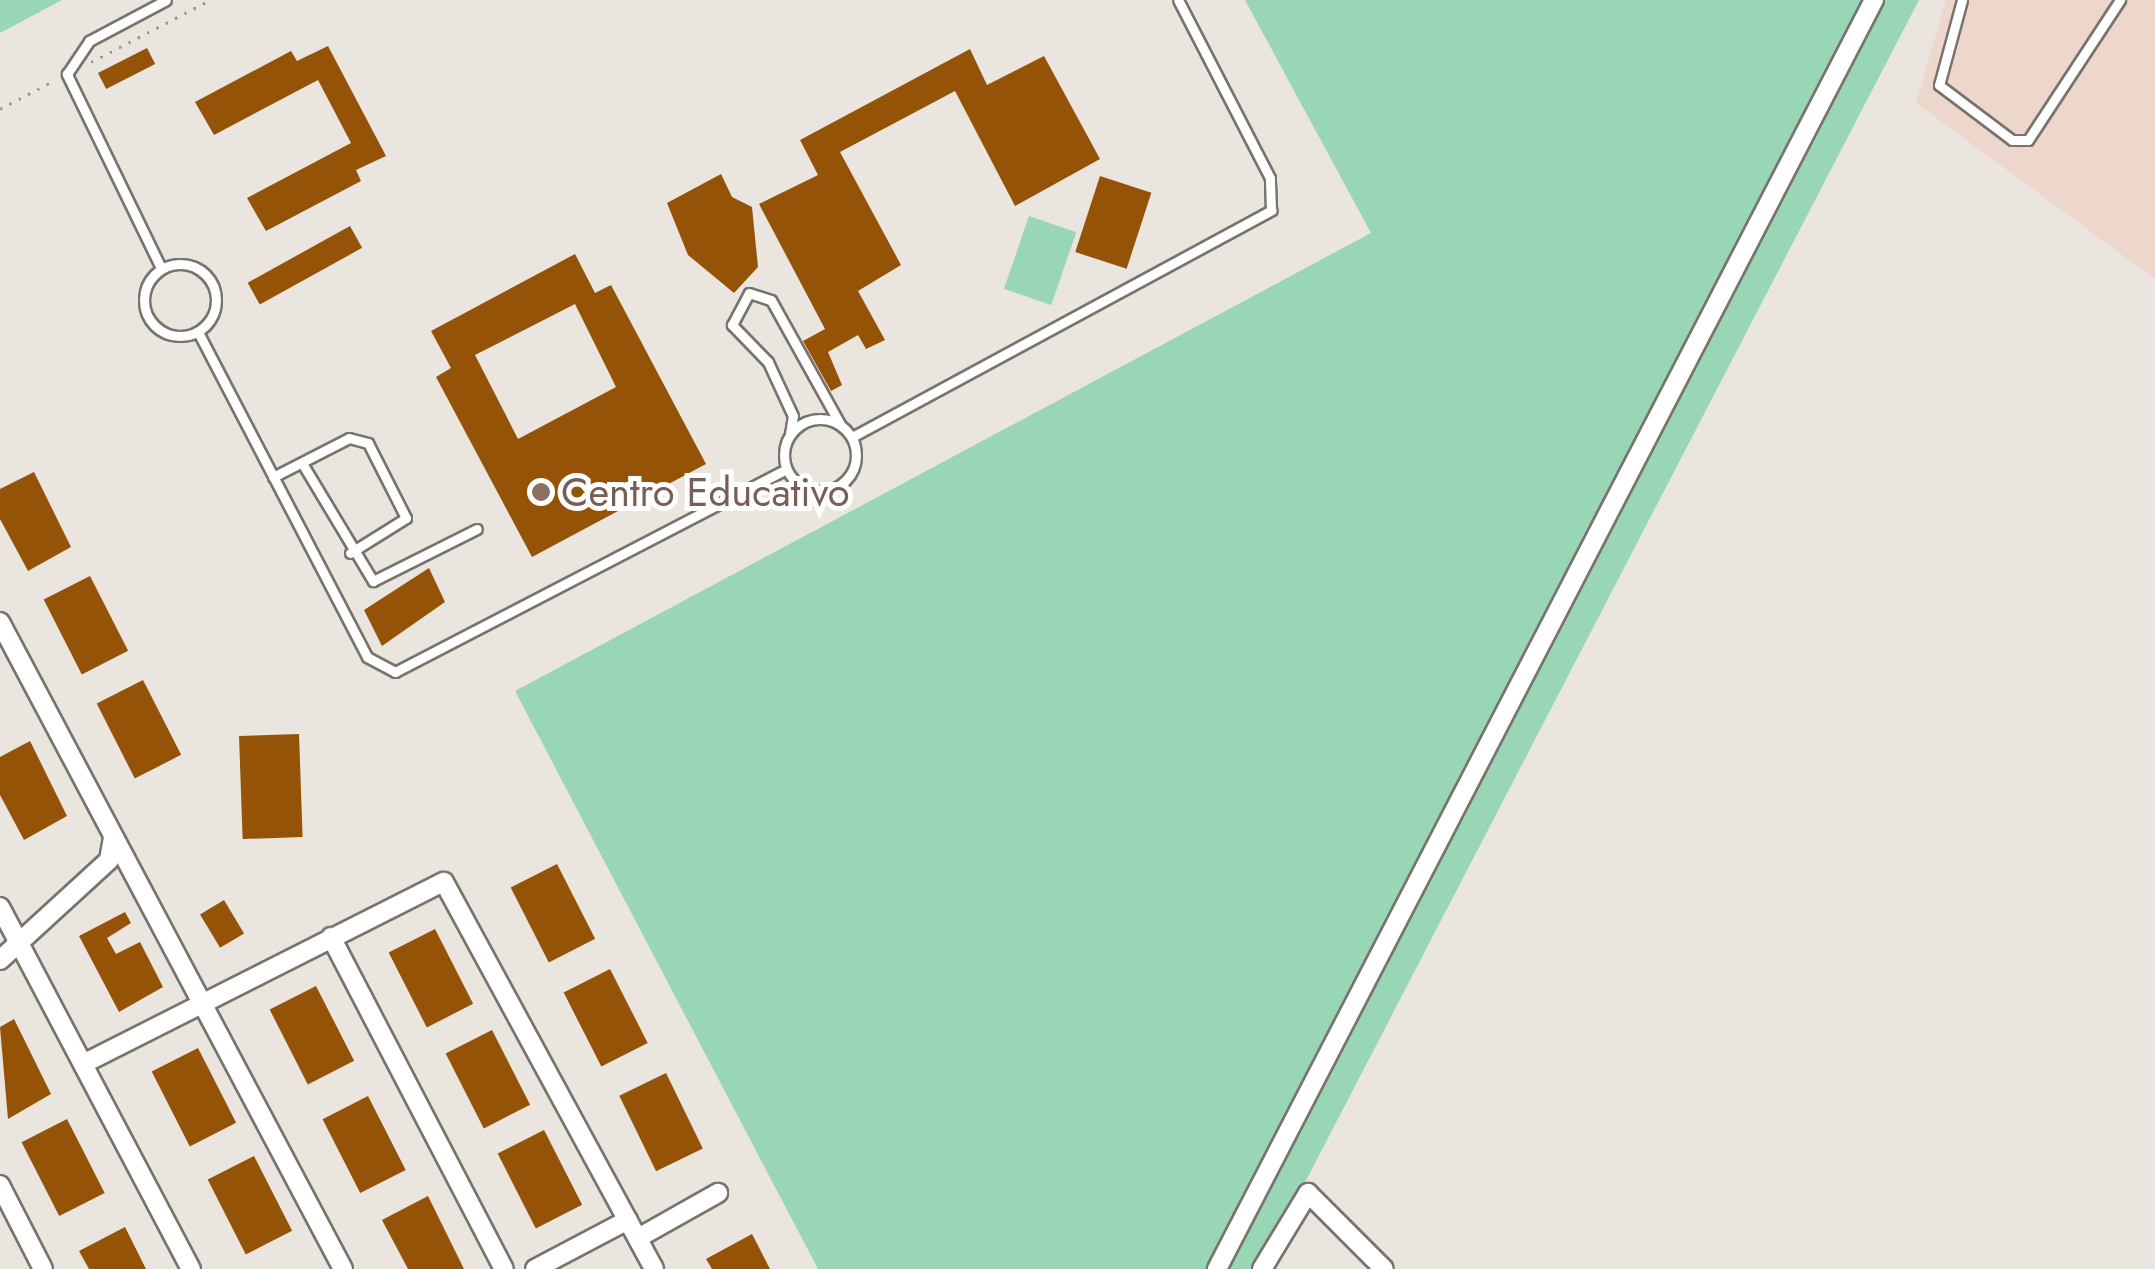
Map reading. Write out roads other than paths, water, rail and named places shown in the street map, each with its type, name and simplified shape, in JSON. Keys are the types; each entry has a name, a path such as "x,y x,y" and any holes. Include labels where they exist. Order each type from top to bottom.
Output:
{"street":[{"path":"1216,1269 1874,0"},
{"path":"0,622 344,1269"},
{"path":"0,960 105,863 113,837"},
{"path":"105,863 131,871"},
{"path":"83,1064 436,884 454,888 654,1269"},
{"path":"0,906 191,1269"},
{"path":"331,937 504,1269"},
{"path":"0,1185 44,1269"},
{"path":"638,1238 718,1193"},
{"path":"1262,1269 1308,1193 1384,1269"},
{"path":"535,1269 628,1220"}],"lane":[{"path":"161,268 67,74 89,41 166,0"},
{"path":"852,437 1271,210 1270,178 1178,0"},
{"path":"1962,0 1939,85 2012,140 2028,140 2120,0"},
{"path":"161,268 198,268 212,281 217,300 198,332 180,336 148,318 148,281 161,268"},
{"path":"749,293 771,300 840,424 852,437 852,475 836,488 798,485 786,468 793,416 768,362 732,324 749,293"},
{"path":"198,332 367,658 395,672 786,468"},
{"path":"790,434 804,422 840,424"},
{"path":"273,477 358,438 404,507 401,527 350,553"},
{"path":"302,463 364,577 383,580 477,529"}],"place":[{"name":"Centro Educativo","path":"541,492"}]}
